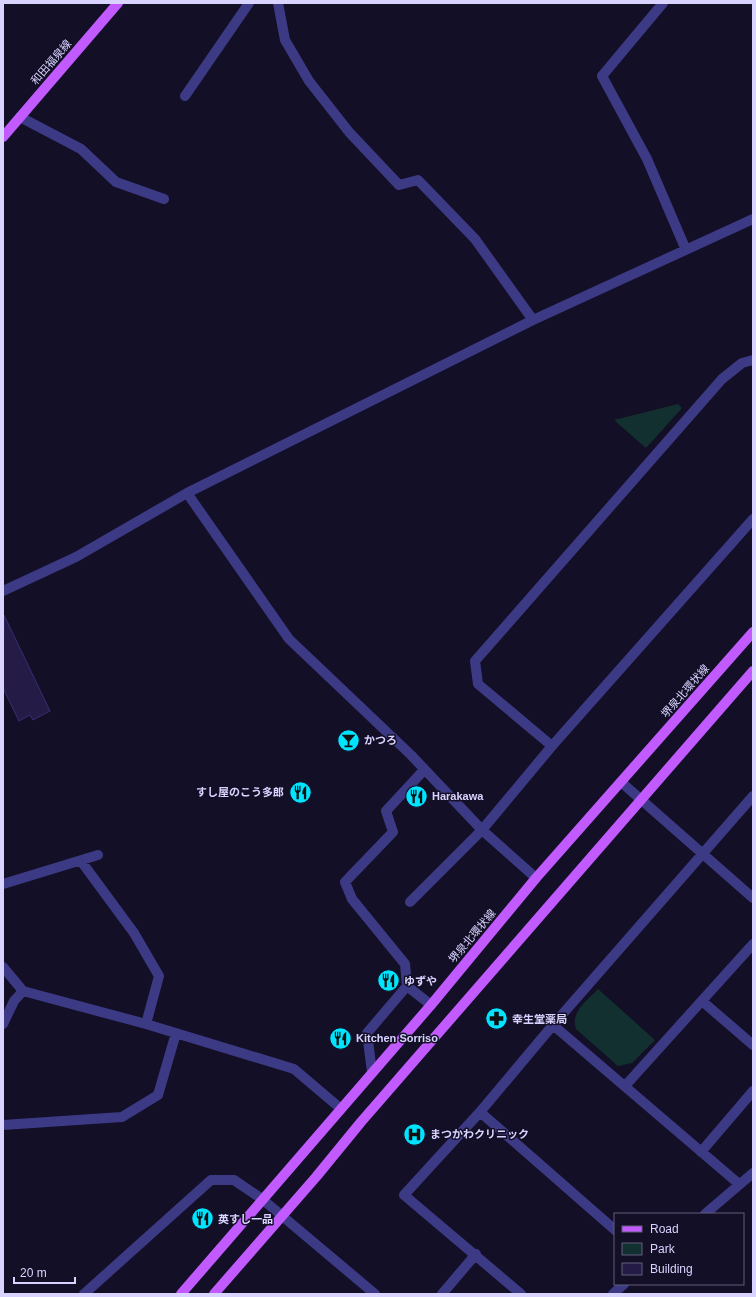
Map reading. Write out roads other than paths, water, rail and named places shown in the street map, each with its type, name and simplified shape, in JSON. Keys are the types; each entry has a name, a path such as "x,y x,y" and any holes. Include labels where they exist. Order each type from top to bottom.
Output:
{"main road":[{"name":"和田福泉線","path":"3,137 118,3"},
{"name":"堺泉北環状線","path":"180,1294 430,1005 536,878 753,632"},
{"path":"214,1294 366,1116 753,671"}],"street":[{"path":"185,96 249,3"},
{"path":"278,3 285,40 309,81 348,132 399,185 418,180 475,239 533,320"},
{"path":"663,3 602,76 647,159 686,250"},
{"path":"20,117 81,149 116,182 164,199"},
{"path":"3,591 76,557 187,493 533,320 753,219"},
{"path":"552,746 478,684 475,661 722,379 742,363 753,360"},
{"path":"187,493 289,639 424,770 482,830 536,878"},
{"path":"410,902 482,830 552,746 753,518"},
{"path":"424,770 386,811 393,832 345,882 352,899 405,964 407,986 430,1005"},
{"path":"621,782 702,855 753,898"},
{"path":"521,1294 476,1254 404,1195 480,1112 553,1025 753,796"},
{"path":"3,884 98,855"},
{"path":"81,861 134,933 159,976 146,1024"},
{"path":"625,1086 753,944"},
{"path":"3,967 24,991 146,1024 294,1069 340,1108"},
{"path":"372,1072 367,1033 407,986"},
{"path":"3,1024 14,1001 24,991"},
{"path":"702,1002 753,1045"},
{"path":"553,1025 739,1184"},
{"path":"3,1125 122,1117 158,1095 176,1033"},
{"path":"700,1152 753,1091"},
{"path":"480,1112 614,1229"},
{"path":"706,1213 753,1173"},
{"path":"84,1294 211,1180 234,1180 283,1215 375,1294"},
{"path":"442,1294 476,1254"},
{"path":"612,1294 623,1285"}],"place":[{"name":"かつろ","path":"348,740"},
{"name":"すし屋のこう多郎","path":"300,792"},
{"name":"Harakawa","path":"416,796"},
{"name":"ゆずや","path":"389,981"},
{"name":"幸生堂薬局","path":"497,1019"},
{"name":"Kitchen Sorriso","path":"340,1038"},
{"name":"まつかわクリニック","path":"415,1134"},
{"name":"英すし一品","path":"202,1219"}]}
